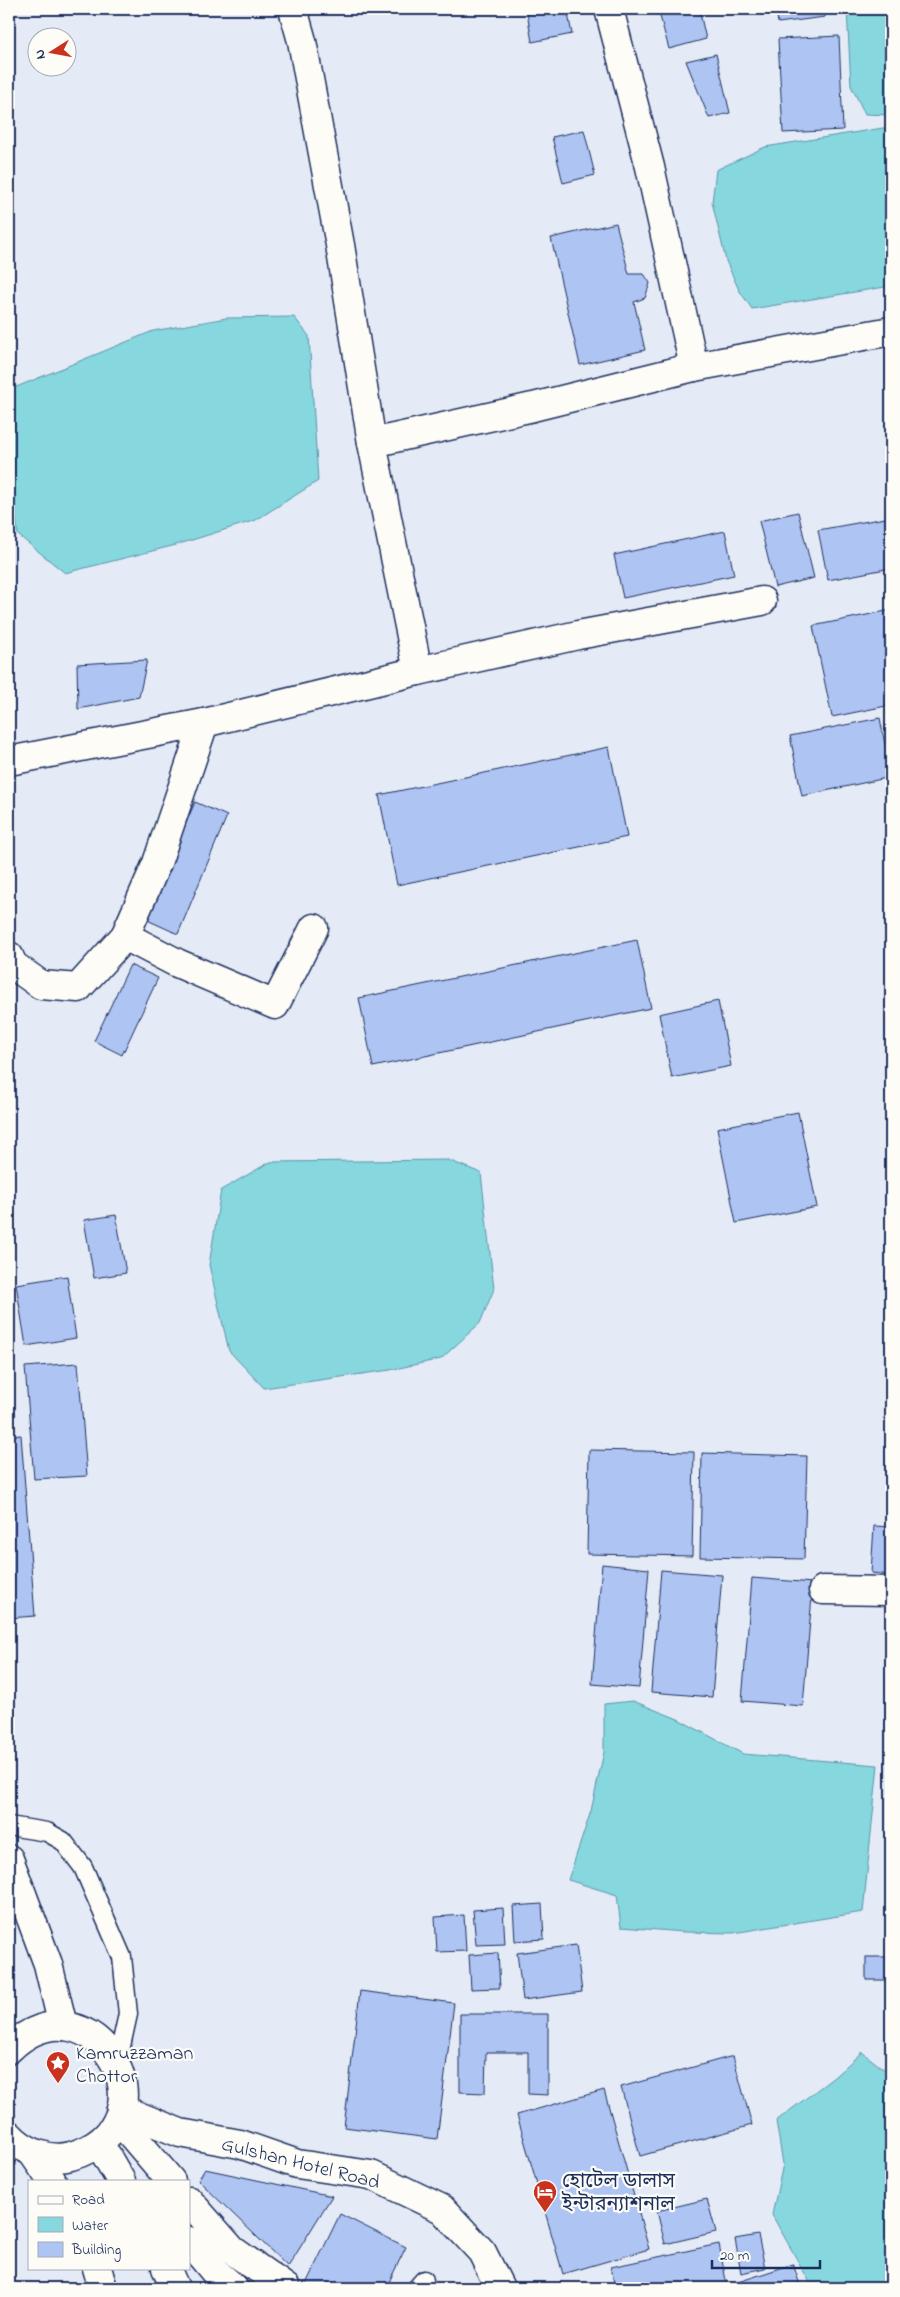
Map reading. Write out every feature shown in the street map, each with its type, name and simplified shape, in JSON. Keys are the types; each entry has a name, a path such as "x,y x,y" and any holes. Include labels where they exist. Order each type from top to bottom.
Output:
{"main road":[{"path":"293,9 302,41 340,245 372,443 418,671"},
{"path":"609,9 650,167 694,367"},
{"path":"372,443 533,407 694,367 891,331"},
{"path":"9,762 204,724 418,671 578,635 762,601"},
{"path":"9,956 13,965 40,985 78,988 125,936 157,863 204,724"},
{"path":"125,936 177,963 275,1005 314,928"},
{"path":"824,1590 891,1591"},
{"path":"9,1859 48,1964 63,2026"},
{"path":"9,2049 21,2037 41,2028 63,2026 85,2032 103,2044 117,2064 123,2085 120,2114 100,2142 84,2152 67,2157 49,2157 32,2152 15,2142 9,2135"},
{"path":"120,2114 170,2180"},
{"name":"Gulshan Hotel Road","path":"120,2114 180,2133 240,2144 297,2164 371,2175 442,2209 482,2252 500,2288"},
{"path":"100,2142 120,2180"},
{"path":"100,2142 135,2180"},
{"path":"32,2152 51,2180"},
{"path":"190,2202 232,2250 286,2288"},
{"path":"190,2242 214,2271 234,2288"},
{"path":"98,2270 103,2288"},
{"path":"167,2270 175,2288"}],"lane":[{"path":"9,1826 47,1832 63,1841 83,1867 122,1957 128,2014 117,2064"}],"water":[{"path":"847,9 891,9 891,115 865,114 851,86"},
{"path":"883,128 891,129 891,286 752,309 739,290 726,261 712,202 716,170 765,147"},
{"path":"294,317 309,336 318,481 256,520 176,545 65,573 18,535 9,462 9,390 153,331 226,318"},
{"path":"448,1160 481,1173 494,1289 480,1323 441,1359 390,1370 264,1388 229,1351 209,1265 221,1190 270,1162"},
{"path":"633,1701 678,1719 743,1754 878,1765 863,1912 733,1933 683,1932 621,1927 617,1895 568,1880 591,1811 604,1752 604,1704"},
{"path":"862,2052 891,2075 891,2288 813,2288 772,2215 783,2164 776,2121 834,2077"}],"building":[{"path":"550,9 567,9 572,34 532,42 527,13"},
{"path":"658,9 699,9 706,39 669,49"},
{"path":"776,9 824,9 825,17 778,23"},
{"path":"839,36 843,130 783,133 778,39"},
{"path":"716,54 730,113 709,118 686,61"},
{"path":"584,130 595,175 563,183 552,137"},
{"path":"616,223 629,274 644,274 650,283 645,298 634,302 645,350 580,365 551,238"},
{"path":"798,512 814,578 775,587 759,521"},
{"path":"885,518 891,548 891,568 828,580 818,530"},
{"path":"725,531 734,575 623,598 614,555"},
{"path":"891,610 891,705 832,717 813,626"},
{"path":"147,660 139,697 78,709 77,664"},
{"path":"880,718 891,777 802,796 790,736"},
{"path":"609,747 627,837 397,885 379,795"},
{"path":"195,802 227,816 178,934 145,919"},
{"path":"637,940 651,1008 373,1067 359,998"},
{"path":"130,965 158,978 122,1055 94,1041"},
{"path":"718,1001 731,1066 672,1078 659,1014"},
{"path":"798,1112 817,1207 736,1223 717,1128"},
{"path":"116,1215 126,1273 94,1278 84,1220"},
{"path":"67,1276 76,1338 26,1346 16,1284"},
{"path":"78,1363 87,1476 34,1479 25,1367"},
{"path":"21,1435 35,1616 9,1618 9,1436"},
{"path":"589,1450 694,1452 692,1556 587,1554"},
{"path":"702,1453 807,1456 804,1559 700,1557"},
{"path":"874,1526 891,1527 891,1575 871,1573"},
{"path":"602,1564 649,1569 639,1688 592,1684"},
{"path":"661,1570 722,1575 712,1697 651,1692"},
{"path":"752,1578 813,1583 803,1706 742,1701"},
{"path":"542,1904 544,1939 515,1941 513,1906"},
{"path":"503,1908 505,1944 476,1945 473,1910"},
{"path":"464,1915 466,1951 437,1952 435,1917"},
{"path":"576,1945 582,1992 523,2000 517,1953"},
{"path":"498,1953 500,1988 471,1989 469,1955"},
{"path":"866,1957 891,1957 891,1980 866,1980"},
{"path":"360,1991 454,2003 437,2139 344,2127"},
{"path":"460,2014 548,2014 548,2095 528,2094 528,2052 486,2052 485,2093 460,2092"},
{"path":"733,2056 752,2125 640,2156 621,2087"},
{"path":"604,2090 649,2249 563,2274 517,2115"},
{"path":"205,2169 332,2196 288,2267 198,2180"},
{"path":"707,2199 716,2232 665,2244 657,2211"},
{"path":"340,2214 406,2247 386,2288 304,2288"},
{"path":"758,2235 765,2268 741,2273 735,2239"},
{"path":"719,2244 727,2286 716,2288 615,2288 611,2267"},
{"path":"793,2264 801,2288 740,2288 738,2282"}],"place":[{"name":"Kamruzzaman Chottor","path":"58,2084"},
{"name":"হোটেল ডালাস ইন্টারন্যাশনাল","path":"545,2213"}]}
